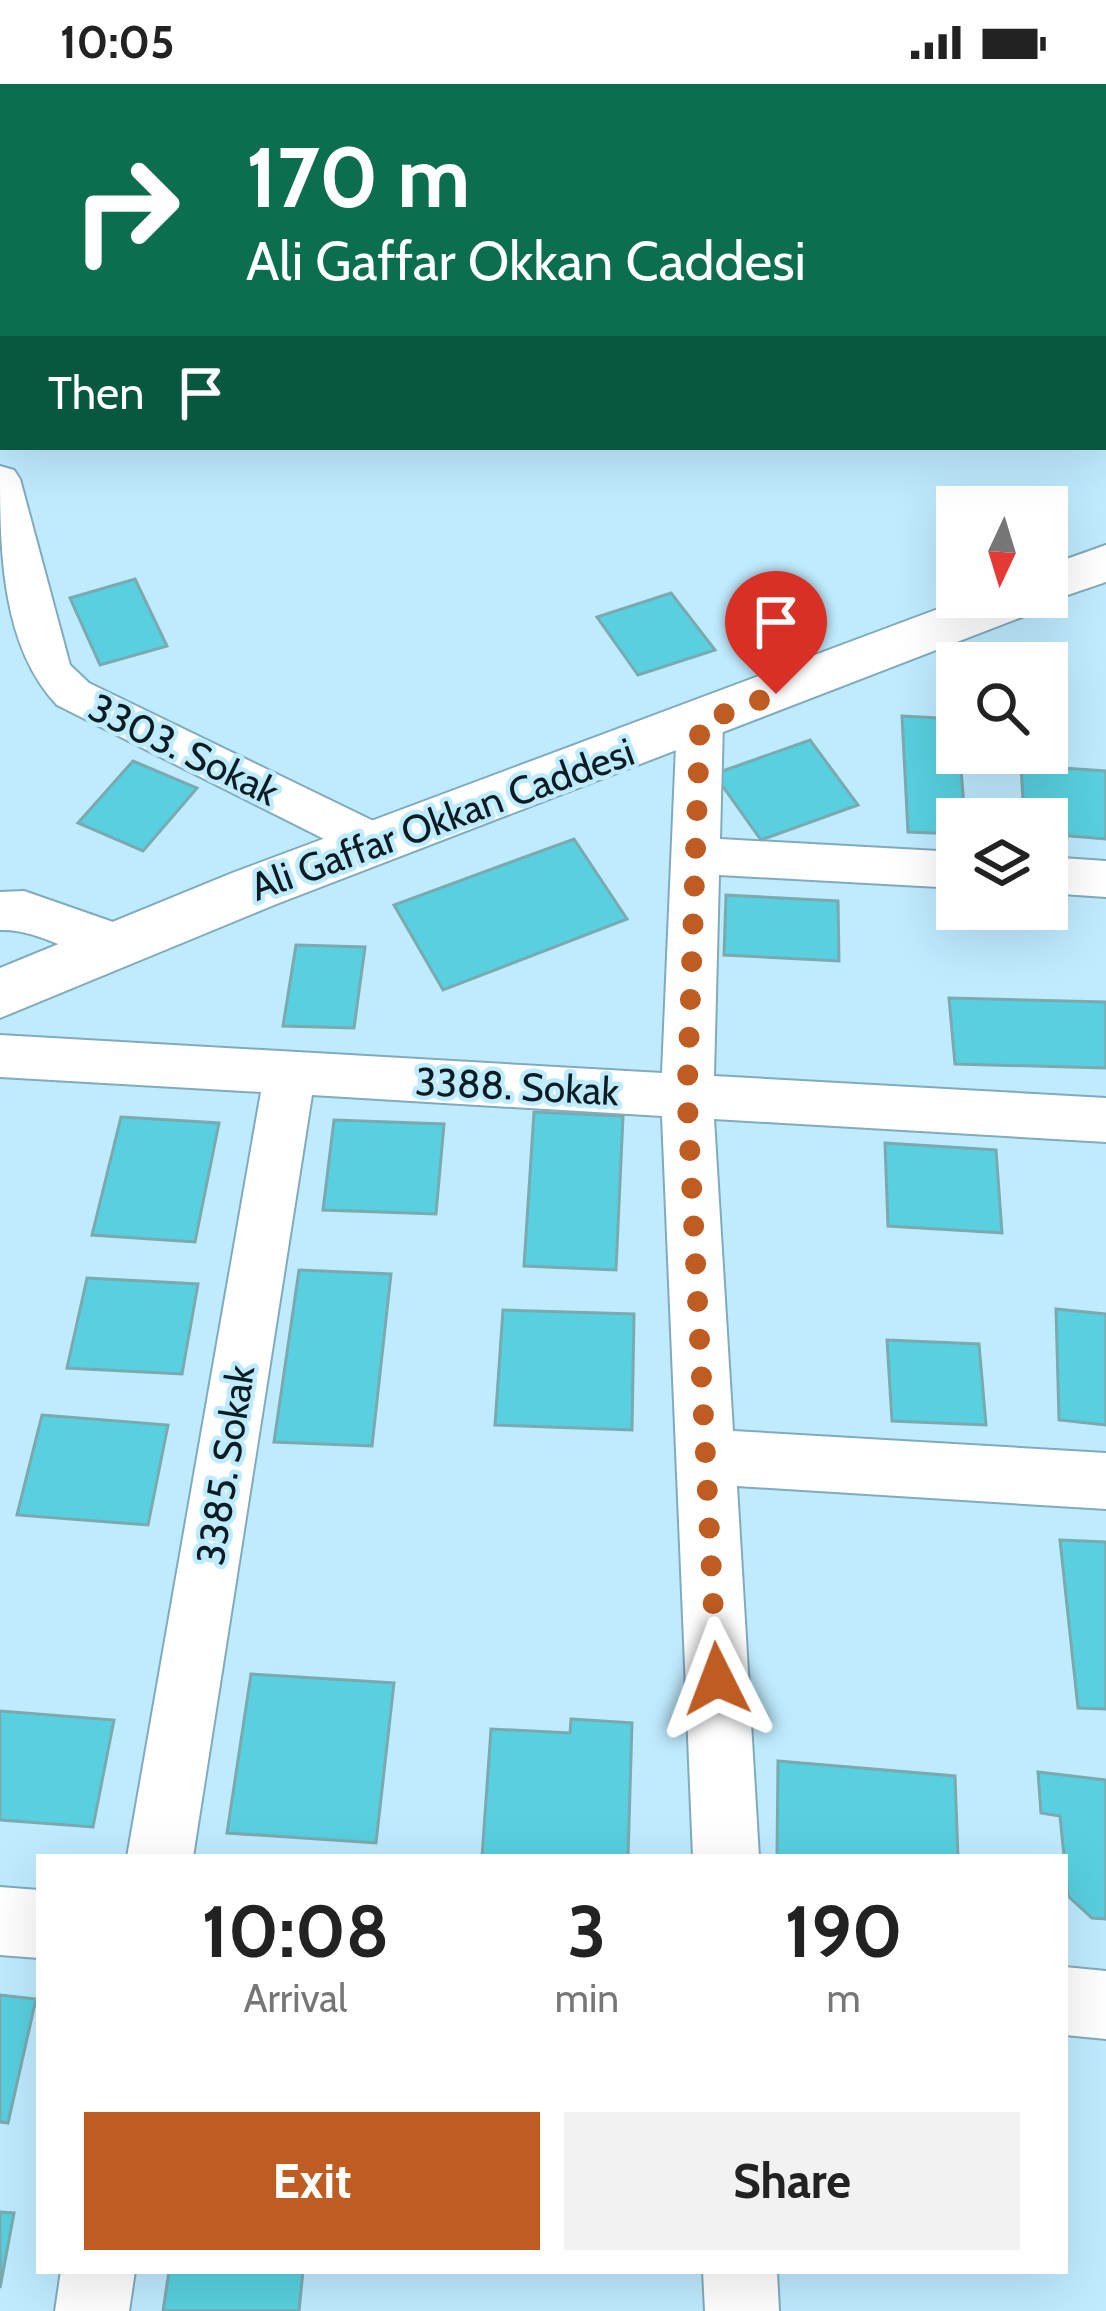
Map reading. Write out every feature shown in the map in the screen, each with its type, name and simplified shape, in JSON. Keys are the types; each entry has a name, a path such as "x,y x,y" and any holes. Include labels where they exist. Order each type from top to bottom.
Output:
{"street":[{"name":"3303. Sokak","path":"0,479 50,670 73,694 373,842"},
{"path":"1068,577 1106,562"},
{"name":"Ali Gaffar Okkan Caddesi","path":"0,994 373,842 700,723 968,618"},
{"path":"700,723 687,1096 726,1854"},
{"path":"695,856 936,869"},
{"path":"1068,876 1106,879"},
{"path":"0,911 24,910 116,943"},
{"name":"3388. Sokak","path":"0,1057 1106,1120"},
{"name":"3385. Sokak","path":"160,1854 290,1073"},
{"path":"705,1457 1106,1481"},
{"path":"0,1921 36,1924"},
{"path":"1068,2001 1106,2005"},
{"path":"92,2311 98,2274"},
{"path":"740,2274 742,2311"}],"building":[{"path":"135,579 167,646 100,665 70,598"},
{"path":"671,593 715,650 638,675 597,617"},
{"path":"902,716 936,718 936,774 961,774 963,798 936,798 936,833 908,832"},
{"path":"810,740 858,805 761,840 714,774"},
{"path":"133,761 197,788 143,851 78,823"},
{"path":"1068,768 1106,771 1106,839 1068,836 1068,798 1023,798 1022,774 1068,774"},
{"path":"574,839 627,919 443,990 394,905"},
{"path":"726,895 838,901 839,961 724,955"},
{"path":"296,945 365,947 354,1028 283,1026"},
{"path":"949,998 1106,1002 1106,1068 955,1064"},
{"path":"534,1112 623,1116 616,1270 524,1266"},
{"path":"121,1117 219,1123 195,1242 92,1235"},
{"path":"334,1120 444,1124 436,1214 323,1210"},
{"path":"885,1143 996,1150 1002,1233 888,1226"},
{"path":"299,1270 391,1274 372,1446 274,1442"},
{"path":"87,1278 198,1284 182,1374 67,1368"},
{"path":"1056,1309 1106,1314 1106,1425 1059,1420"},
{"path":"503,1310 634,1314 632,1430 495,1425"},
{"path":"887,1340 979,1344 986,1425 892,1421"},
{"path":"42,1415 168,1425 148,1525 17,1515"},
{"path":"1060,1540 1106,1542 1106,1709 1078,1708"},
{"path":"251,1674 394,1683 376,1843 227,1833"},
{"path":"0,1711 114,1720 93,1827 0,1820"},
{"path":"571,1719 632,1723 628,1854 482,1854 491,1729 570,1733"},
{"path":"778,1761 955,1776 958,1854 777,1854"},
{"path":"1038,1772 1106,1780 1106,1919 1092,1918 1068,1896 1068,1854 1064,1854 1060,1816 1041,1813"},
{"path":"0,1995 36,1999 8,2123 0,2122"},
{"path":"0,2212 14,2213 0,2288"},
{"path":"169,2274 303,2274 299,2311 163,2311"}],"route":[{"path":"717,1679 687,1096 700,723 776,694"}]}
